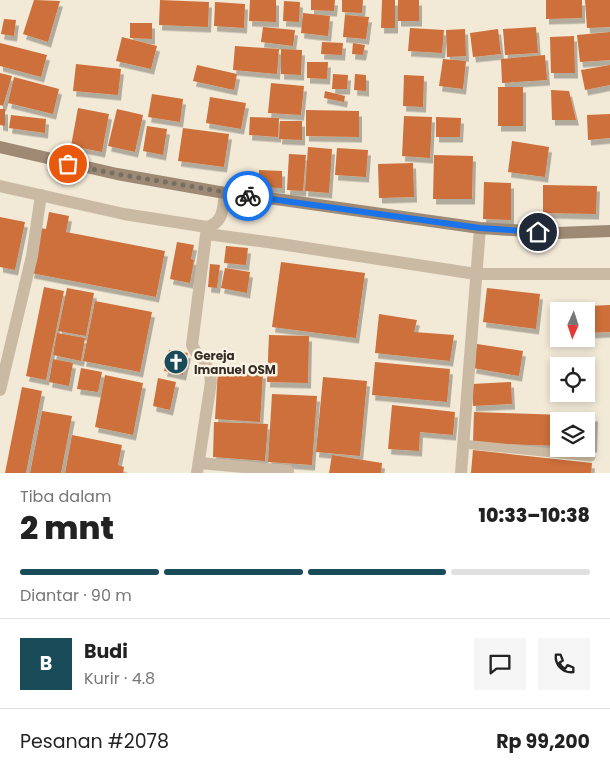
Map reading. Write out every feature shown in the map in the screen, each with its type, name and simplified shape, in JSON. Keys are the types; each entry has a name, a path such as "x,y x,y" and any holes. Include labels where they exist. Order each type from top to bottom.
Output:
{"main road":[{"path":"0,147 117,174 225,193 480,228 557,233 610,231"}],"street":[{"path":"0,186 207,231 476,274 610,274"},
{"path":"225,193 220,218 207,231 192,345 195,352 208,367 211,382 198,468 288,471"},
{"path":"0,390 32,256 41,195"},
{"path":"461,473 480,228"}],"lane":[{"path":"463,444 550,453"}],"building":[{"path":"34,0 60,1 48,42 23,34"},
{"path":"160,0 209,2 208,27 159,25"},
{"path":"250,0 276,0 276,22 249,21"},
{"path":"311,0 335,0 334,11 311,10"},
{"path":"342,0 363,0 362,13 342,12"},
{"path":"382,0 395,0 395,28 381,28"},
{"path":"398,0 419,0 419,21 398,21"},
{"path":"546,0 582,0 582,18 546,19"},
{"path":"585,0 610,0 610,27 587,28"},
{"path":"284,1 300,2 299,22 283,21"},
{"path":"215,2 245,4 244,28 214,26"},
{"path":"303,13 330,16 328,36 301,33"},
{"path":"345,15 369,17 366,39 343,37"},
{"path":"4,19 16,20 14,36 1,34"},
{"path":"130,23 152,23 152,39 130,38"},
{"path":"263,27 295,30 293,46 261,42"},
{"path":"536,27 538,53 505,55 503,29"},
{"path":"410,28 444,30 442,53 408,51"},
{"path":"465,29 466,56 447,57 446,30"},
{"path":"498,29 501,54 473,57 470,33"},
{"path":"610,32 610,60 580,62 577,35"},
{"path":"574,36 575,73 551,73 550,37"},
{"path":"122,37 157,46 151,69 116,61"},
{"path":"322,42 343,43 342,55 321,54"},
{"path":"0,43 47,55 41,77 0,66"},
{"path":"353,43 365,45 363,55 352,54"},
{"path":"235,46 279,49 277,74 233,70"},
{"path":"281,49 302,50 301,75 281,74"},
{"path":"545,55 547,80 502,83 501,59"},
{"path":"443,59 466,61 463,89 439,86"},
{"path":"307,62 328,62 327,79 307,78"},
{"path":"76,64 121,69 118,95 73,91"},
{"path":"197,65 237,74 234,90 193,81"},
{"path":"610,65 610,85 585,90 581,70"},
{"path":"0,73 12,76 3,106 0,105"},
{"path":"333,74 348,75 347,89 332,89"},
{"path":"355,74 366,75 366,91 354,90"},
{"path":"404,75 424,76 423,107 403,106"},
{"path":"14,77 59,89 53,114 8,103"},
{"path":"271,83 304,86 301,115 268,113"},
{"path":"498,87 523,87 523,126 498,126"},
{"path":"551,90 569,91 576,120 552,120"},
{"path":"325,91 345,96 344,102 324,98"},
{"path":"152,94 183,99 180,122 148,117"},
{"path":"210,97 246,103 241,129 206,123"},
{"path":"78,108 109,114 102,152 71,146"},
{"path":"0,109 5,109 5,126 0,125"},
{"path":"117,109 143,115 135,152 108,146"},
{"path":"306,110 359,111 359,137 306,136"},
{"path":"610,114 610,138 588,140 587,115"},
{"path":"11,115 46,119 45,133 9,128"},
{"path":"404,116 432,117 430,158 402,156"},
{"path":"250,117 279,118 278,137 249,135"},
{"path":"436,117 461,118 460,137 436,137"},
{"path":"280,121 302,121 302,140 279,139"},
{"path":"147,126 167,129 163,155 143,151"},
{"path":"183,128 229,134 224,167 178,161"},
{"path":"512,141 549,147 545,177 508,172"},
{"path":"308,147 332,149 329,193 305,191"},
{"path":"337,148 368,150 366,177 335,175"},
{"path":"289,154 306,155 303,191 287,190"},
{"path":"434,155 473,156 472,199 433,199"},
{"path":"413,163 414,197 379,198 378,164"},
{"path":"259,170 282,171 282,188 258,187"},
{"path":"484,182 511,183 511,220 483,219"},
{"path":"543,185 597,186 596,214 543,213"},
{"path":"49,212 69,216 66,232 165,251 156,297 31,273 40,228 46,229"},
{"path":"0,217 25,222 15,270 0,267"},
{"path":"177,242 194,245 191,259 194,260 190,283 170,279"},
{"path":"226,246 248,248 246,265 224,263"},
{"path":"281,262 365,273 356,338 272,327"},
{"path":"210,264 220,265 217,288 208,287"},
{"path":"225,268 250,272 247,293 221,288"},
{"path":"44,287 64,291 46,380 26,376"},
{"path":"67,288 94,293 86,336 58,331"},
{"path":"487,288 540,294 536,329 483,322"},
{"path":"95,301 152,312 140,372 83,361"},
{"path":"610,305 610,332 595,333 595,306"},
{"path":"379,314 417,320 414,332 454,335 450,361 375,353"},
{"path":"57,333 85,338 81,361 53,355"},
{"path":"269,335 309,336 308,383 267,382"},
{"path":"477,344 523,351 519,376 473,368"},
{"name":"Gereja Imanuel OSM","path":"169,350 188,353 183,375 164,371"},
{"path":"53,359 73,363 69,386 49,382"},
{"path":"375,362 450,369 447,402 372,395"},
{"path":"81,368 102,372 98,392 77,389"},
{"path":"218,370 263,373 260,422 215,419"},
{"path":"105,375 143,383 133,435 95,427"},
{"path":"323,377 367,381 360,456 316,452"},
{"path":"158,378 176,382 170,410 153,406"},
{"path":"511,382 512,404 473,406 472,384"},
{"path":"22,387 42,391 26,473 5,473"},
{"path":"272,394 317,396 312,465 268,462"},
{"path":"392,405 455,412 453,435 420,432 419,451 388,449"},
{"path":"42,411 72,416 61,473 30,473"},
{"path":"474,412 550,415 550,446 473,443"},
{"path":"214,422 268,424 265,461 213,457"},
{"path":"72,435 122,445 118,465 124,467 123,473 65,473"},
{"path":"473,450 592,463 591,473 471,473"},
{"path":"332,455 382,463 381,473 329,473"}],"way so far":[{"path":"68,164 248,196"}],"place":[{"name":"Gereja Imanuel OSM","path":"176,362"}],"route":[{"path":"248,196 480,228 538,232"}]}
